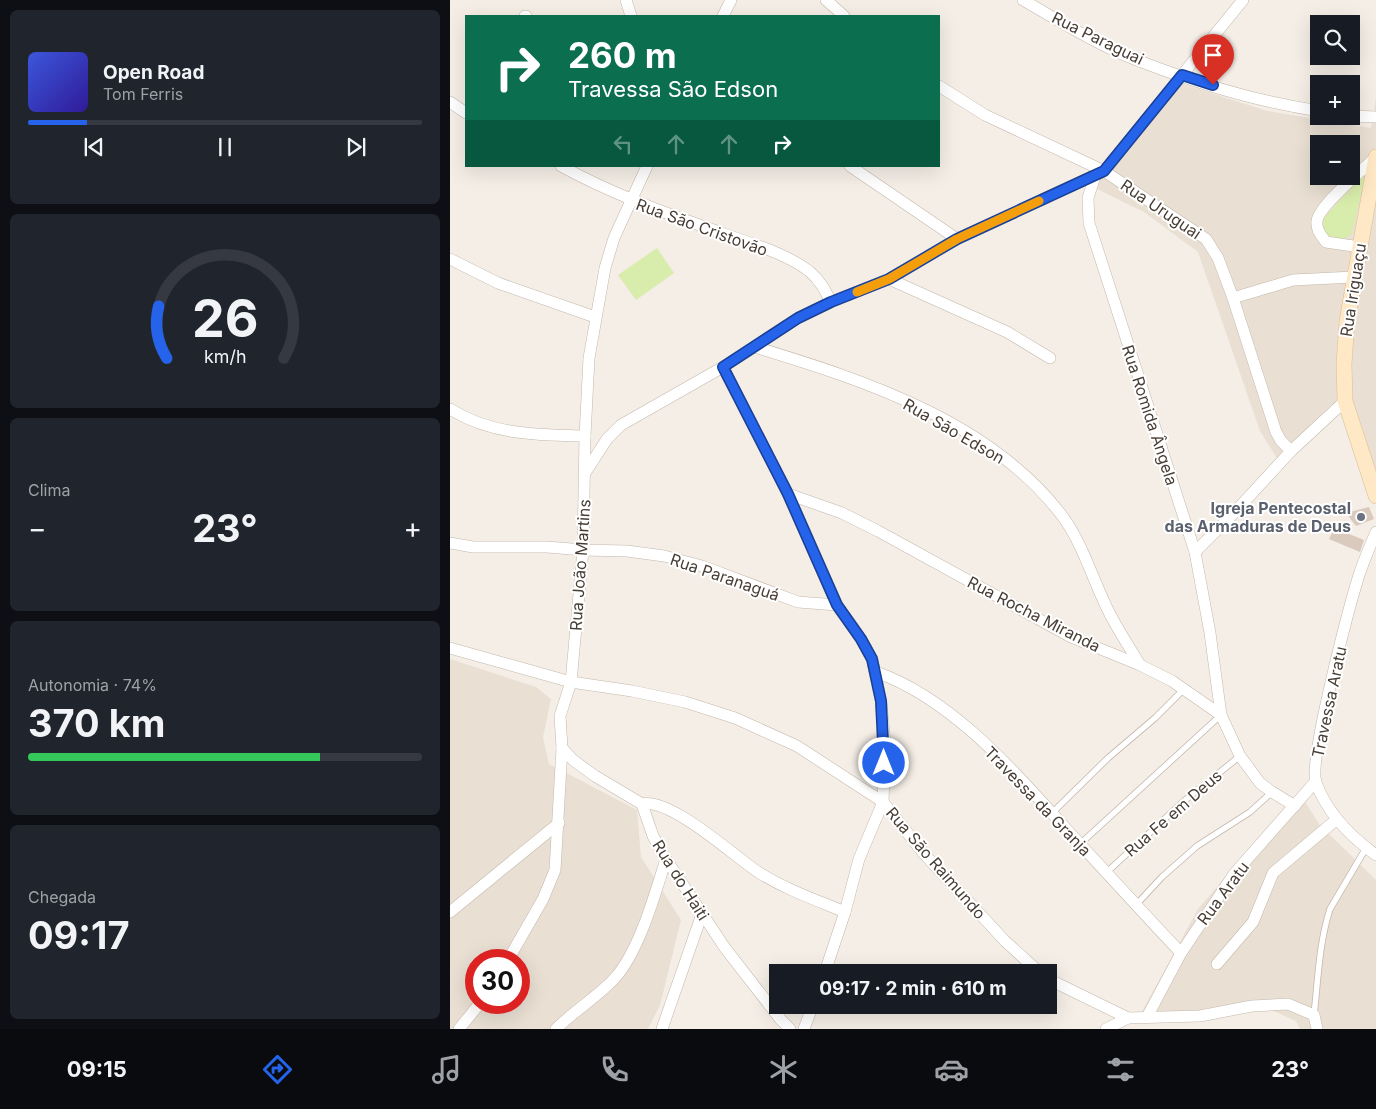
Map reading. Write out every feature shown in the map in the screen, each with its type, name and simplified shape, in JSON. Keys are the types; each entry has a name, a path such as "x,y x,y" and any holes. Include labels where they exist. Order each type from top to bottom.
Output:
{"main road":[{"name":"Rua Iriguaçu","path":"1376,157 1347,321 1344,364 1345,401 1376,496"}],"street":[{"path":"626,0 631,15"},
{"path":"724,15 731,0"},
{"path":"826,0 843,15"},
{"name":"Rua Paraguai","path":"1024,0 1086,36 1124,55 1245,96 1310,109"},
{"path":"585,473 607,439 621,425 723,367 798,318 831,302 889,279 957,239 1099,174 1243,0"},
{"name":"Rua Uruguai","path":"940,87 985,115 1099,174 1206,239 1218,258 1233,298 1276,432 1281,441 1291,451"},
{"path":"450,102 465,112"},
{"path":"1360,116 1376,117"},
{"path":"1360,247 1326,242 1318,232 1317,220 1323,209 1376,157"},
{"name":"Rua São Cristovão","path":"563,167 630,200 768,250 798,264 815,276 831,302"},
{"name":"Rua João Martins","path":"514,949 543,899 555,870 562,748 560,716 571,682 583,550 585,436 589,358 595,316 614,238 646,167"},
{"path":"851,167 957,239"},
{"name":"Rua Romida Ângela","path":"1099,174 1088,198 1090,223 1195,552 1210,633 1221,715"},
{"path":"450,259 498,283 595,316"},
{"path":"1233,298 1293,280 1354,277"},
{"path":"889,279 1007,332 1050,358"},
{"name":"Rua São Edson","path":"755,346 875,386 971,437 1010,464 1042,493 1063,518 1075,538 1106,608 1140,665"},
{"path":"723,367 788,494 837,605 861,639 876,672 885,744 883,802 859,859 845,912 827,964"},
{"path":"1195,552 1291,451 1345,401"},
{"path":"450,409 496,429 530,435 585,436"},
{"name":"Rua Rocha Miranda","path":"788,494 842,513 1071,637 1140,665 1184,689 1221,715"},
{"name":"Travessa Aratu","path":"1371,852 1337,819 1316,781 1316,756 1338,654 1359,575 1376,532"},
{"name":"Rua Paranaguá","path":"450,543 473,547 627,550 664,556 702,566 798,602 837,605"},
{"name":"Rua São Raimundo","path":"450,648 571,682 632,691 685,702 735,718 797,746 883,802 925,855 1005,941 1029,964"},
{"name":"Travessa da Granja","path":"876,672 898,680 925,696 961,724 1052,813 1107,872 1135,906 1181,953"},
{"path":"1221,715 1240,756 1260,783 1295,806"},
{"path":"562,748 573,760 595,776 642,804 652,803 666,808 720,842 758,872 787,887 845,912"},
{"name":"Rua Aratu","path":"1148,1016 1181,953 1234,874 1316,781"},
{"name":"Rua do Haiti","path":"642,804 653,836 702,914 758,991 790,1029"},
{"path":"1217,964 1253,922 1272,873 1337,819"},
{"path":"450,912 558,822"},
{"path":"556,1029 614,978 622,968 649,914 666,859"},
{"path":"662,1029 702,914"},
{"path":"1057,983 1128,1018"},
{"path":"1106,1029 1128,1018 1200,1016 1252,1006 1288,1004 1314,1015 1317,1029"},
{"path":"459,1029 471,1014"},
{"path":"804,1029 810,1014"}],"lane":[{"path":"1052,813 1108,758 1155,718 1184,689"},
{"path":"1080,844 1221,715"},
{"name":"Rua Fe em Deus","path":"1107,872 1184,801 1240,756"},
{"path":"1135,906 1162,877 1197,846 1250,812 1272,792"},
{"path":"1314,1015 1322,934 1326,920 1330,910 1371,852"}],"shaded area":[{"path":"1171,80 1267,111 1310,118 1310,125 1353,125 1371,128 1376,98 1376,473 1356,411 1331,405 1277,458 1260,431 1198,252 1144,212 1087,184"},
{"path":"450,659 536,687 551,699 543,737 549,764 637,810 641,857 681,920 660,1005 648,1029 450,1029"},
{"path":"1299,792 1319,824 1376,880 1376,1029 1300,1029 1296,1021 1271,1010 1138,1019 1198,909"}],"green space":[{"path":"1363,175 1365,177 1352,233 1341,239 1330,237 1324,231 1323,219 1354,185 1360,185 1360,178"},
{"path":"657,248 674,273 636,300 618,275"}],"building":[{"path":"1369,507 1374,519 1356,526 1346,513"},
{"path":"1334,528 1364,540 1360,552 1329,539"}],"slow traffic":[{"path":"857,292 889,279 957,239 1039,201"}],"place":[{"name":"Igreja Pentecostal das Armaduras de Deus","path":"1361,517"}],"route":[{"path":"884,763 885,744 881,701 872,659 861,639 837,605 788,494 723,367 798,318 831,302 889,279 957,239 1104,171 1182,75 1213,85"}]}
